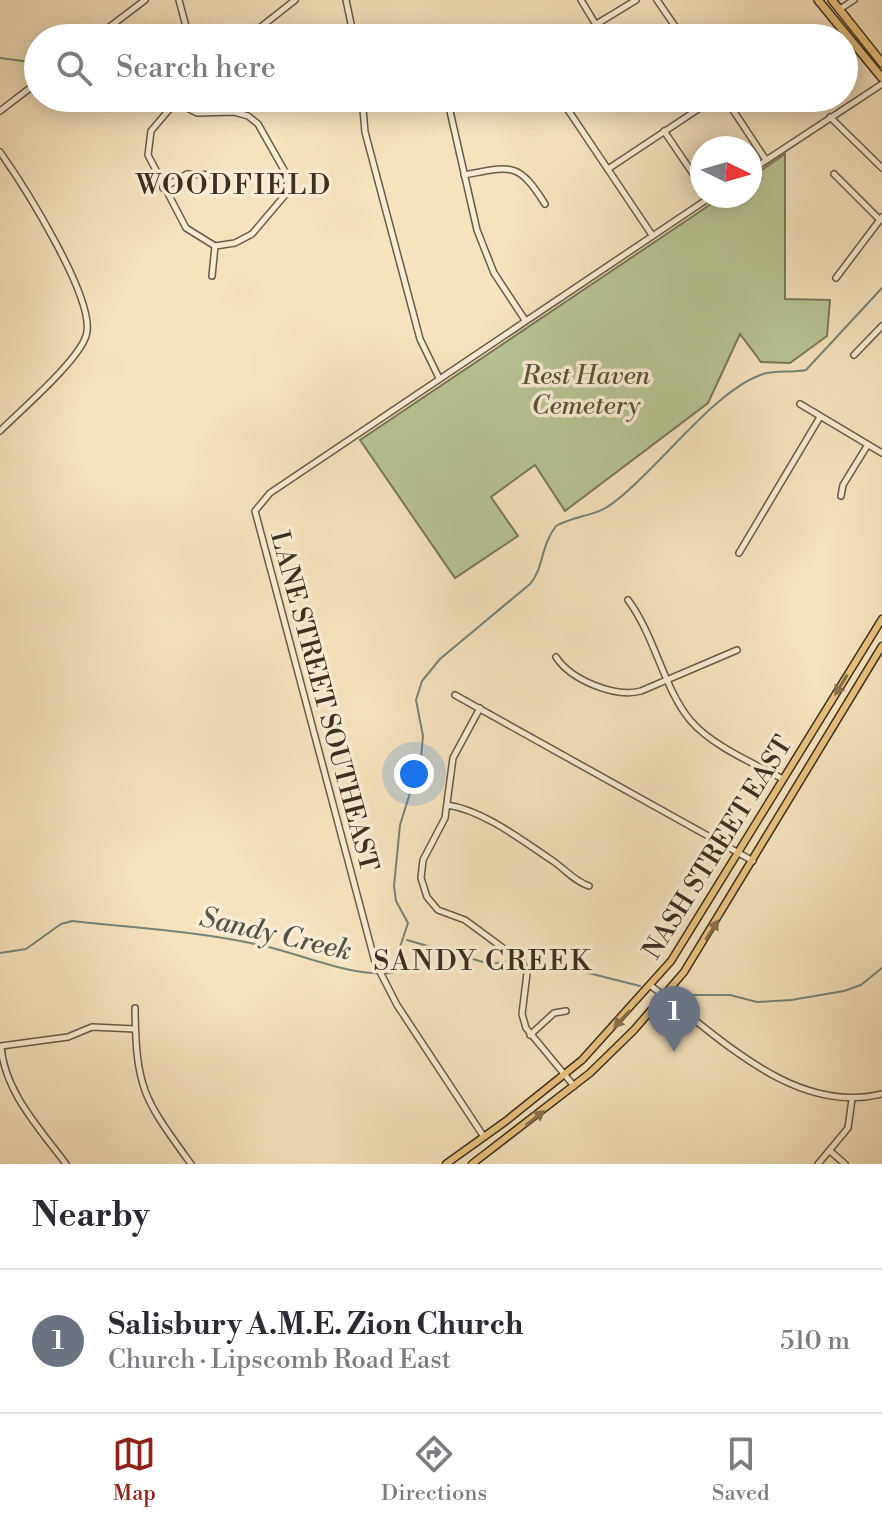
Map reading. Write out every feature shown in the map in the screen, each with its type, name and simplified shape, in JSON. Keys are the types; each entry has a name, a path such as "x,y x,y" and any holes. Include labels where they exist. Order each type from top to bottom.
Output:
{"highway":[{"path":"818,0 837,24"},
{"path":"832,0 850,24"},
{"path":"858,33 882,63"},
{"path":"858,51 882,81"}],"main road":[{"name":"NASH STREET EAST","path":"446,1164 565,1075 651,986 694,929 882,619"},
{"name":"NASH STREET EAST","path":"472,1164 574,1086 665,996 699,951 882,646"}],"street":[{"path":"113,24 145,0"},
{"path":"179,0 185,24"},
{"path":"265,24 295,0"},
{"path":"346,0 351,24"},
{"path":"581,0 594,24"},
{"path":"597,24 636,0"},
{"path":"657,0 673,24"},
{"path":"839,10 854,0"},
{"path":"858,98 882,81"},
{"path":"0,111 24,93"},
{"path":"167,112 154,126 147,143 150,162 163,188 186,228 215,246 235,243 252,234 286,194 288,177 258,124 248,116 234,112 196,112"},
{"path":"363,112 365,132 420,339 439,378"},
{"path":"450,112 489,264 525,320"},
{"path":"569,112 652,235"},
{"path":"608,169 693,112"},
{"path":"734,112 766,160"},
{"path":"762,163 837,112"},
{"path":"830,117 882,168"},
{"path":"664,131 690,169"},
{"path":"0,152 31,198 80,294 89,319 81,348 0,431"},
{"path":"464,175 516,169 530,180 545,204"},
{"path":"163,188 187,174 215,175"},
{"path":"834,174 881,219 836,278"},
{"name":"LANE STREET SOUTHEAST","path":"484,1137 381,975 255,511 270,493 693,208"},
{"path":"212,276 215,246"},
{"path":"854,355 881,329"},
{"path":"800,404 882,453"},
{"path":"739,553 820,417"},
{"path":"841,496 843,485 867,446"},
{"path":"628,600 646,625 685,713 698,728 784,780"},
{"path":"556,657 568,671 619,693 641,691 737,650"},
{"path":"455,695 754,862"},
{"path":"480,708 453,758 440,832 421,867 424,889 438,910 465,920 522,962 527,977 522,1014 530,1035 574,1086"},
{"path":"447,805 487,821 554,862 578,882 589,886"},
{"path":"651,986 784,1081 821,1095 852,1099 882,1094"},
{"path":"135,1008 142,1090 191,1164"},
{"path":"530,1035 554,1013 566,1011"},
{"path":"66,1164 13,1088 4,1066 1,1046 68,1037 92,1027 135,1029"},
{"path":"818,1164 848,1128 852,1099"},
{"path":"830,1151 845,1164"}],"green space":[{"name":"Rest Haven Cemetery","path":"785,154 785,299 830,300 827,336 790,363 761,362 740,334 708,403 565,511 535,465 491,497 518,536 455,578 360,440 705,208 762,208 762,170"}],"waterway":[{"path":"0,58 24,61"},
{"name":"Sandy Creek","path":"0,953 26,949 61,924 72,921 232,940 341,968 393,973 399,965 397,956 408,923 396,901 394,886 400,825 421,758 423,736 416,700 422,681 440,659 530,584 556,526 613,503 705,414 744,383 763,374 806,370 882,288"},
{"path":"407,940 490,964 516,960"},
{"path":"529,958 640,986"},
{"path":"684,995 730,995 757,1002 791,1000 844,991 861,985 882,968"}],"place":[{"name":"Salisbury A.M.E. Zion Church","path":"674,1052"}],"district":[{"name":"WOODFIELD","path":"234,184"},
{"name":"SANDY CREEK","path":"483,960"}]}
